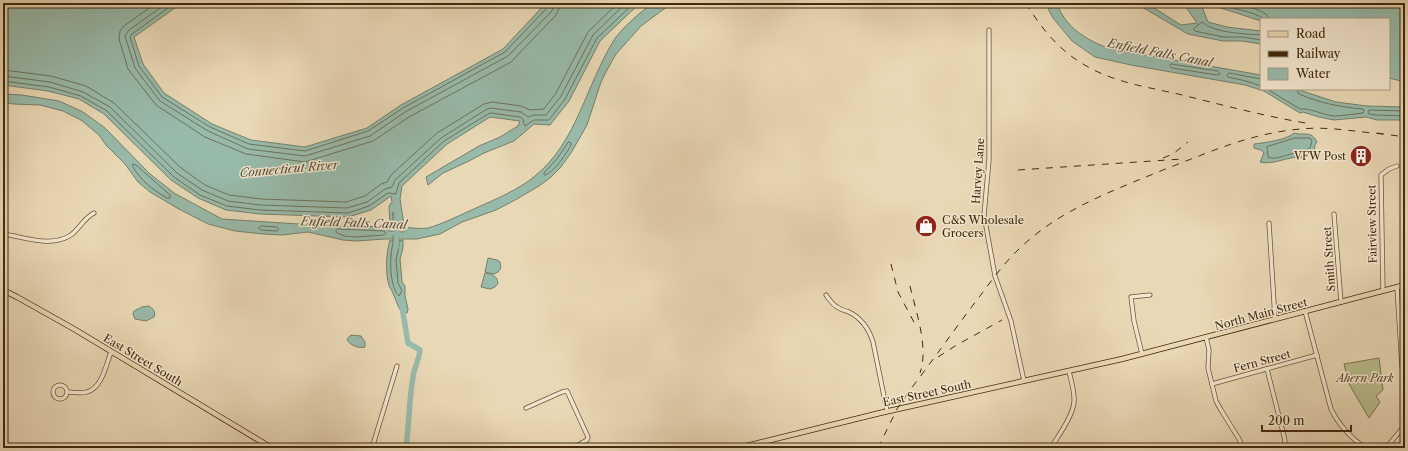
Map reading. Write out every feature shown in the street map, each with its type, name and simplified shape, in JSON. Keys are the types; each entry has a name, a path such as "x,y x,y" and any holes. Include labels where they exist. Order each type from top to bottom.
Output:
{"main road":[{"name":"North Main Street","path":"1122,359 1405,285"},
{"name":"East Street South","path":"3,290 22,299 270,447"},
{"name":"East Street South","path":"738,448 887,411 1122,359"}],"street":[{"name":"Harvey Lane","path":"989,30 989,160 984,215 995,276 1012,324 1024,381"},
{"name":"Fairview Street","path":"1383,291 1381,175 1389,169 1397,166"},
{"path":"3,234 43,241 59,240 73,233 86,218 94,213"},
{"name":"Smith Street","path":"1334,214 1341,302"},
{"path":"1269,223 1275,319"},
{"path":"1397,287 1402,367 1405,380"},
{"path":"826,295 832,303 860,320 869,332 873,342 887,411"},
{"path":"1142,354 1134,321 1131,297 1150,295"},
{"path":"1305,311 1334,416 1345,432 1365,448"},
{"path":"1206,337 1209,350 1208,368 1219,408 1238,436 1243,448"},
{"path":"68,392 85,392 96,386 101,379 111,352"},
{"name":"Fern Street","path":"1212,384 1267,370 1316,355"},
{"path":"372,448 397,366"},
{"path":"1267,370 1286,448"},
{"path":"1051,448 1074,406 1074,394 1069,371"},
{"path":"61,384 67,388 68,392 65,397 59,399 54,395 53,391 55,387 61,384"},
{"path":"526,408 567,391 588,438 572,448"},
{"path":"1386,448 1405,425"}],"green space":[{"name":"Ahern Park","path":"1379,358 1383,390 1376,396 1380,402 1369,418 1349,384 1344,364"}],"water":[{"name":"Connecticut River","path":"3,3 182,3 134,37 143,64 164,93 212,124 251,140 305,147 367,128 401,105 503,49 546,3 640,3 600,41 569,101 550,125 534,124 514,141 484,153 443,173 428,185 426,177 479,146 500,137 518,126 520,121 490,117 447,144 402,186 400,199 404,225 395,225 393,212 393,225 390,225 389,206 392,202 391,196 371,210 348,217 260,214 226,210 198,198 171,180 104,114 79,99 48,91 3,85"},
{"path":"654,3 672,3 641,26 616,54 601,82 587,125 571,153 551,177 539,186 496,210 462,222 440,234 417,239 356,241 343,240 308,232 282,235 235,231 208,224 150,192 138,182 125,164 106,145 99,135 81,120 63,111 40,105 3,102 3,94 22,95 59,101 83,112 105,128 149,173 174,193 222,219 314,225 389,227 389,231 404,232 404,227 428,228 446,221 507,194 535,176 561,147 571,130 604,57 614,40 632,20"},
{"path":"1045,3 1057,3 1066,20 1078,32 1086,38 1111,49 1260,75 1260,90 1245,85 1131,65 1095,57 1072,41 1053,18"},
{"path":"1135,3 1146,3 1181,25 1197,23 1183,3 1198,3 1202,7 1208,22 1227,27 1260,31 1260,44 1242,41 1223,41 1188,34"},
{"path":"1216,3 1405,3 1405,82 1390,78 1390,18 1260,18 1260,21 1218,7"},
{"path":"1261,90 1299,90 1336,102 1367,106 1405,107 1405,120 1377,120 1366,117 1334,120 1319,117 1303,112 1300,113"},
{"path":"1294,133 1307,134 1315,138 1317,142 1314,152 1306,155 1304,158 1299,157 1266,163 1260,162 1264,153 1261,150 1254,148 1254,144 1286,138"},
{"path":"390,240 397,240 398,242 400,240 400,242 403,240 403,248 400,259 402,282 405,286 405,296 408,309 407,313 403,313 399,308 389,286 387,259"},
{"path":"488,258 500,262 501,268 498,272 494,274 485,272"},
{"path":"485,273 491,274 496,278 498,283 495,287 490,289 481,287"},
{"path":"149,306 153,309 155,315 154,317 146,321 135,319 133,314 134,311 142,307"},
{"path":"351,335 361,336 365,342 365,347 357,347 352,345 347,339"}],"waterway":[{"name":"Enfield Falls Canal","path":"396,247 398,218"},
{"path":"402,307 408,343 420,350 412,386 406,448"}],"railway":[{"path":"1026,3 1037,21 1058,45 1074,58 1094,70 1118,80 1142,86 1312,124"},
{"path":"878,448 897,409 994,278 1019,249 1051,223 1069,212 1106,194 1214,150 1248,139 1283,131 1311,128 1383,134"},
{"path":"1377,133 1405,137"},
{"path":"1163,158 1173,154 1188,142"},
{"path":"1018,170 1182,159"},
{"path":"891,264 898,292 916,326"},
{"path":"910,286 921,330 923,353 920,373"},
{"path":"938,357 1002,320"}],"place":[{"name":"VFW Post","path":"1361,156"},
{"name":"C&S Wholesale Grocers","path":"926,226"}]}
